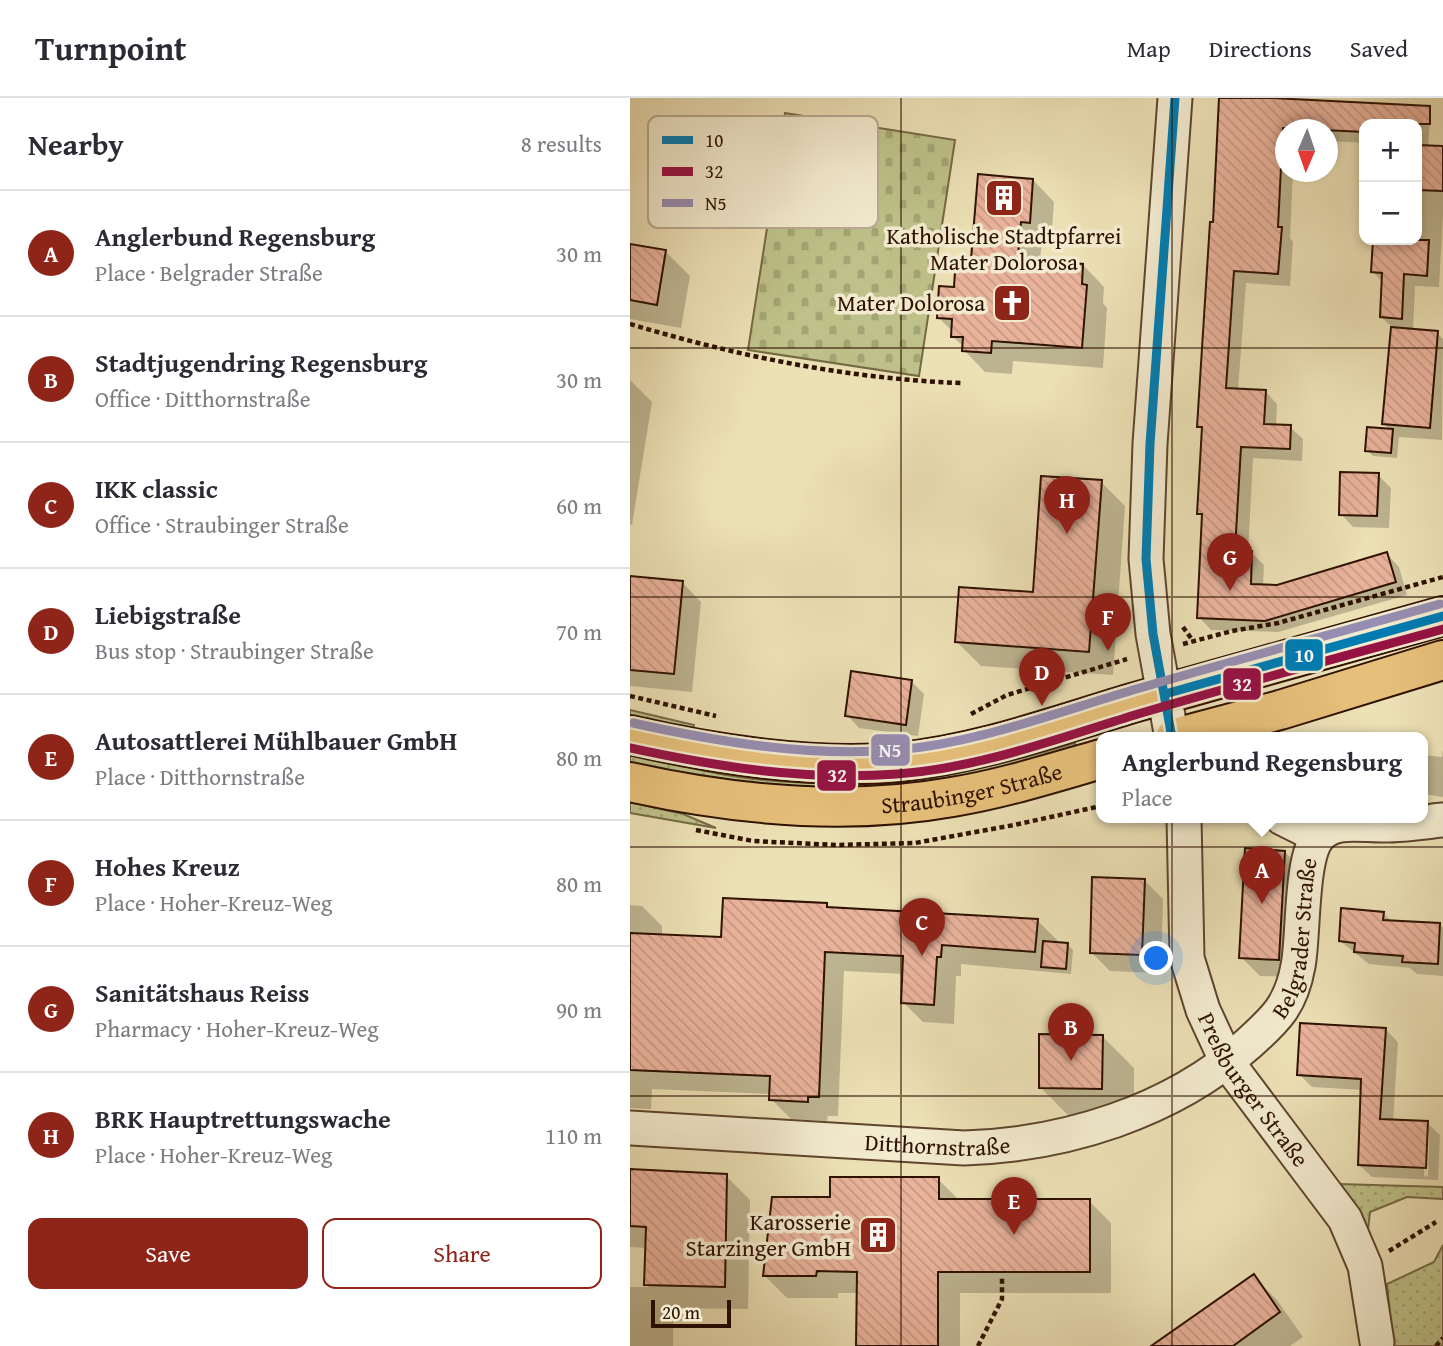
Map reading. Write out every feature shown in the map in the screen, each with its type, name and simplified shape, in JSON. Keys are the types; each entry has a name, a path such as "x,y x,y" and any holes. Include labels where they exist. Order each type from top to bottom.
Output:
{"main road":[{"name":"Straubinger Straße","path":"630,735 705,750 768,758 843,763 898,762 962,751 1038,732 1443,616"},
{"path":"1196,732 1280,710 1443,660"},
{"name":"Straubinger Straße","path":"630,782 730,799 808,806 871,806 952,797 1096,760"}],"street":[{"path":"1172,732 1153,634 1146,559 1151,433 1175,98"},
{"name":"Preßburger Straße","path":"1184,823 1187,958 1203,1010 1227,1062 1345,1219 1365,1266 1377,1342"},
{"path":"1292,823 1318,836"},
{"name":"Belgrader Straße","path":"1227,1062 1276,1019 1291,995 1298,965 1308,858 1318,836 1334,827 1353,824 1407,823"},
{"name":"Ditthornstraße","path":"630,1128 924,1146 997,1147 1060,1136 1121,1119 1171,1097 1227,1062"}],"path":[{"path":"630,324 751,356 907,381 961,383"},
{"path":"967,717 1007,695 1157,651 1231,631 1278,623 1443,577"},
{"path":"630,696 723,718"},
{"path":"1365,1266 1436,1222"},
{"path":"978,1346 1002,1299 1002,1277"},
{"path":"1436,1346 1443,1338"}],"green space":[{"path":"878,128 955,140 919,376 748,350 767,228 878,228"},
{"path":"630,710 694,725 692,734 630,720"},
{"path":"1075,743 1076,751 974,776 871,790 718,783 630,767 630,754 698,770 771,781 870,782 967,771"},
{"path":"630,802 683,814 716,828 630,813"},
{"path":"1338,1184 1443,1187 1443,1199 1407,1197 1370,1212 1368,1230"},
{"path":"1443,1245 1443,1346 1393,1346 1387,1284 1434,1262"}],"building":[{"path":"1219,98 1430,106 1430,124 1422,124 1422,119 1359,119 1359,132 1338,131 1338,119 1275,119 1275,182 1280,182 1278,227 1282,227 1278,274 1234,271 1226,388 1266,390 1264,424 1291,425 1290,449 1241,447 1235,550 1252,551 1251,584 1277,585 1387,552 1396,582 1265,621 1197,618 1202,514 1197,514 1202,427 1197,427 1210,222 1213,222"},
{"path":"1422,145 1443,146 1443,191 1422,190"},
{"name":"Mater Dolorosa","path":"978,174 1033,179 1030,223 1021,222 1017,266 1062,269 1063,262 1083,264 1082,284 1087,285 1082,348 992,341 991,353 962,351 963,337 951,337 952,319 937,318 939,286 954,287 955,271 967,271 968,258 971,259"},
{"path":"1422,240 1429,240 1427,276 1404,274 1402,319 1380,317 1382,273 1371,272 1373,245 1422,245"},
{"path":"630,244 666,250 657,305 630,300"},
{"path":"1391,327 1438,331 1430,428 1382,424"},
{"path":"1367,427 1393,429 1391,453 1365,451"},
{"path":"1340,472 1379,473 1377,516 1339,515"},
{"path":"1041,476 1102,480 1089,652 955,642 959,587 1033,592"},
{"path":"630,576 683,581 674,674 630,670"},
{"path":"851,671 912,680 906,725 845,716"},
{"path":"1245,848 1285,851 1279,960 1239,958"},
{"path":"1092,877 1145,879 1142,955 1090,953"},
{"path":"723,898 1038,919 1035,952 942,945 941,957 937,957 934,1005 901,1003 903,956 825,952 819,1097 808,1097 808,1102 769,1100 770,1076 630,1070 630,933 721,937"},
{"path":"1341,908 1384,912 1383,920 1440,923 1438,964 1402,962 1403,956 1354,952 1355,943 1339,941"},
{"path":"1043,941 1068,943 1066,969 1041,967"},
{"path":"1300,1023 1386,1028 1380,1119 1428,1121 1426,1168 1358,1165 1361,1079 1297,1075"},
{"path":"1039,1034 1103,1035 1102,1089 1039,1088"},
{"path":"630,1169 727,1174 725,1287 644,1285 646,1227 630,1226"},
{"path":"830,1177 939,1177 939,1199 1090,1199 1090,1272 938,1272 938,1346 856,1346 857,1272 817,1271 816,1276 763,1276 772,1197 830,1197"},
{"path":"1254,1274 1280,1312 1233,1346 1151,1346"}],"transit line":[{"name":"10","path":"1171,732 1153,634 1146,559 1150,444 1175,98"},
{"name":"N5","path":"633,723 731,742 796,750 863,752 926,746 1016,726 1171,679 1440,604"},
{"name":"10","path":"1165,694 1443,616"},
{"name":"32","path":"630,748 696,761 796,774 863,776 928,771 1019,751 1176,703 1443,629"}],"place":[{"name":"Katholische Stadtpfarrei Mater Dolorosa","path":"1004,198"},
{"name":"Mater Dolorosa","path":"1012,303"},
{"name":"BRK Hauptrettungswache","path":"1067,534"},
{"name":"Sanitätshaus Reiss","path":"1230,591"},
{"name":"Hohes Kreuz","path":"1108,651"},
{"name":"Liebigstraße","path":"1042,706"},
{"name":"Anglerbund Regensburg","path":"1262,904"},
{"name":"IKK classic","path":"922,956"},
{"name":"Stadtjugendring Regensburg","path":"1071,1061"},
{"name":"Karosserie Starzinger GmbH","path":"878,1235"},
{"name":"Autosattlerei Mühlbauer GmbH","path":"1014,1235"}]}
